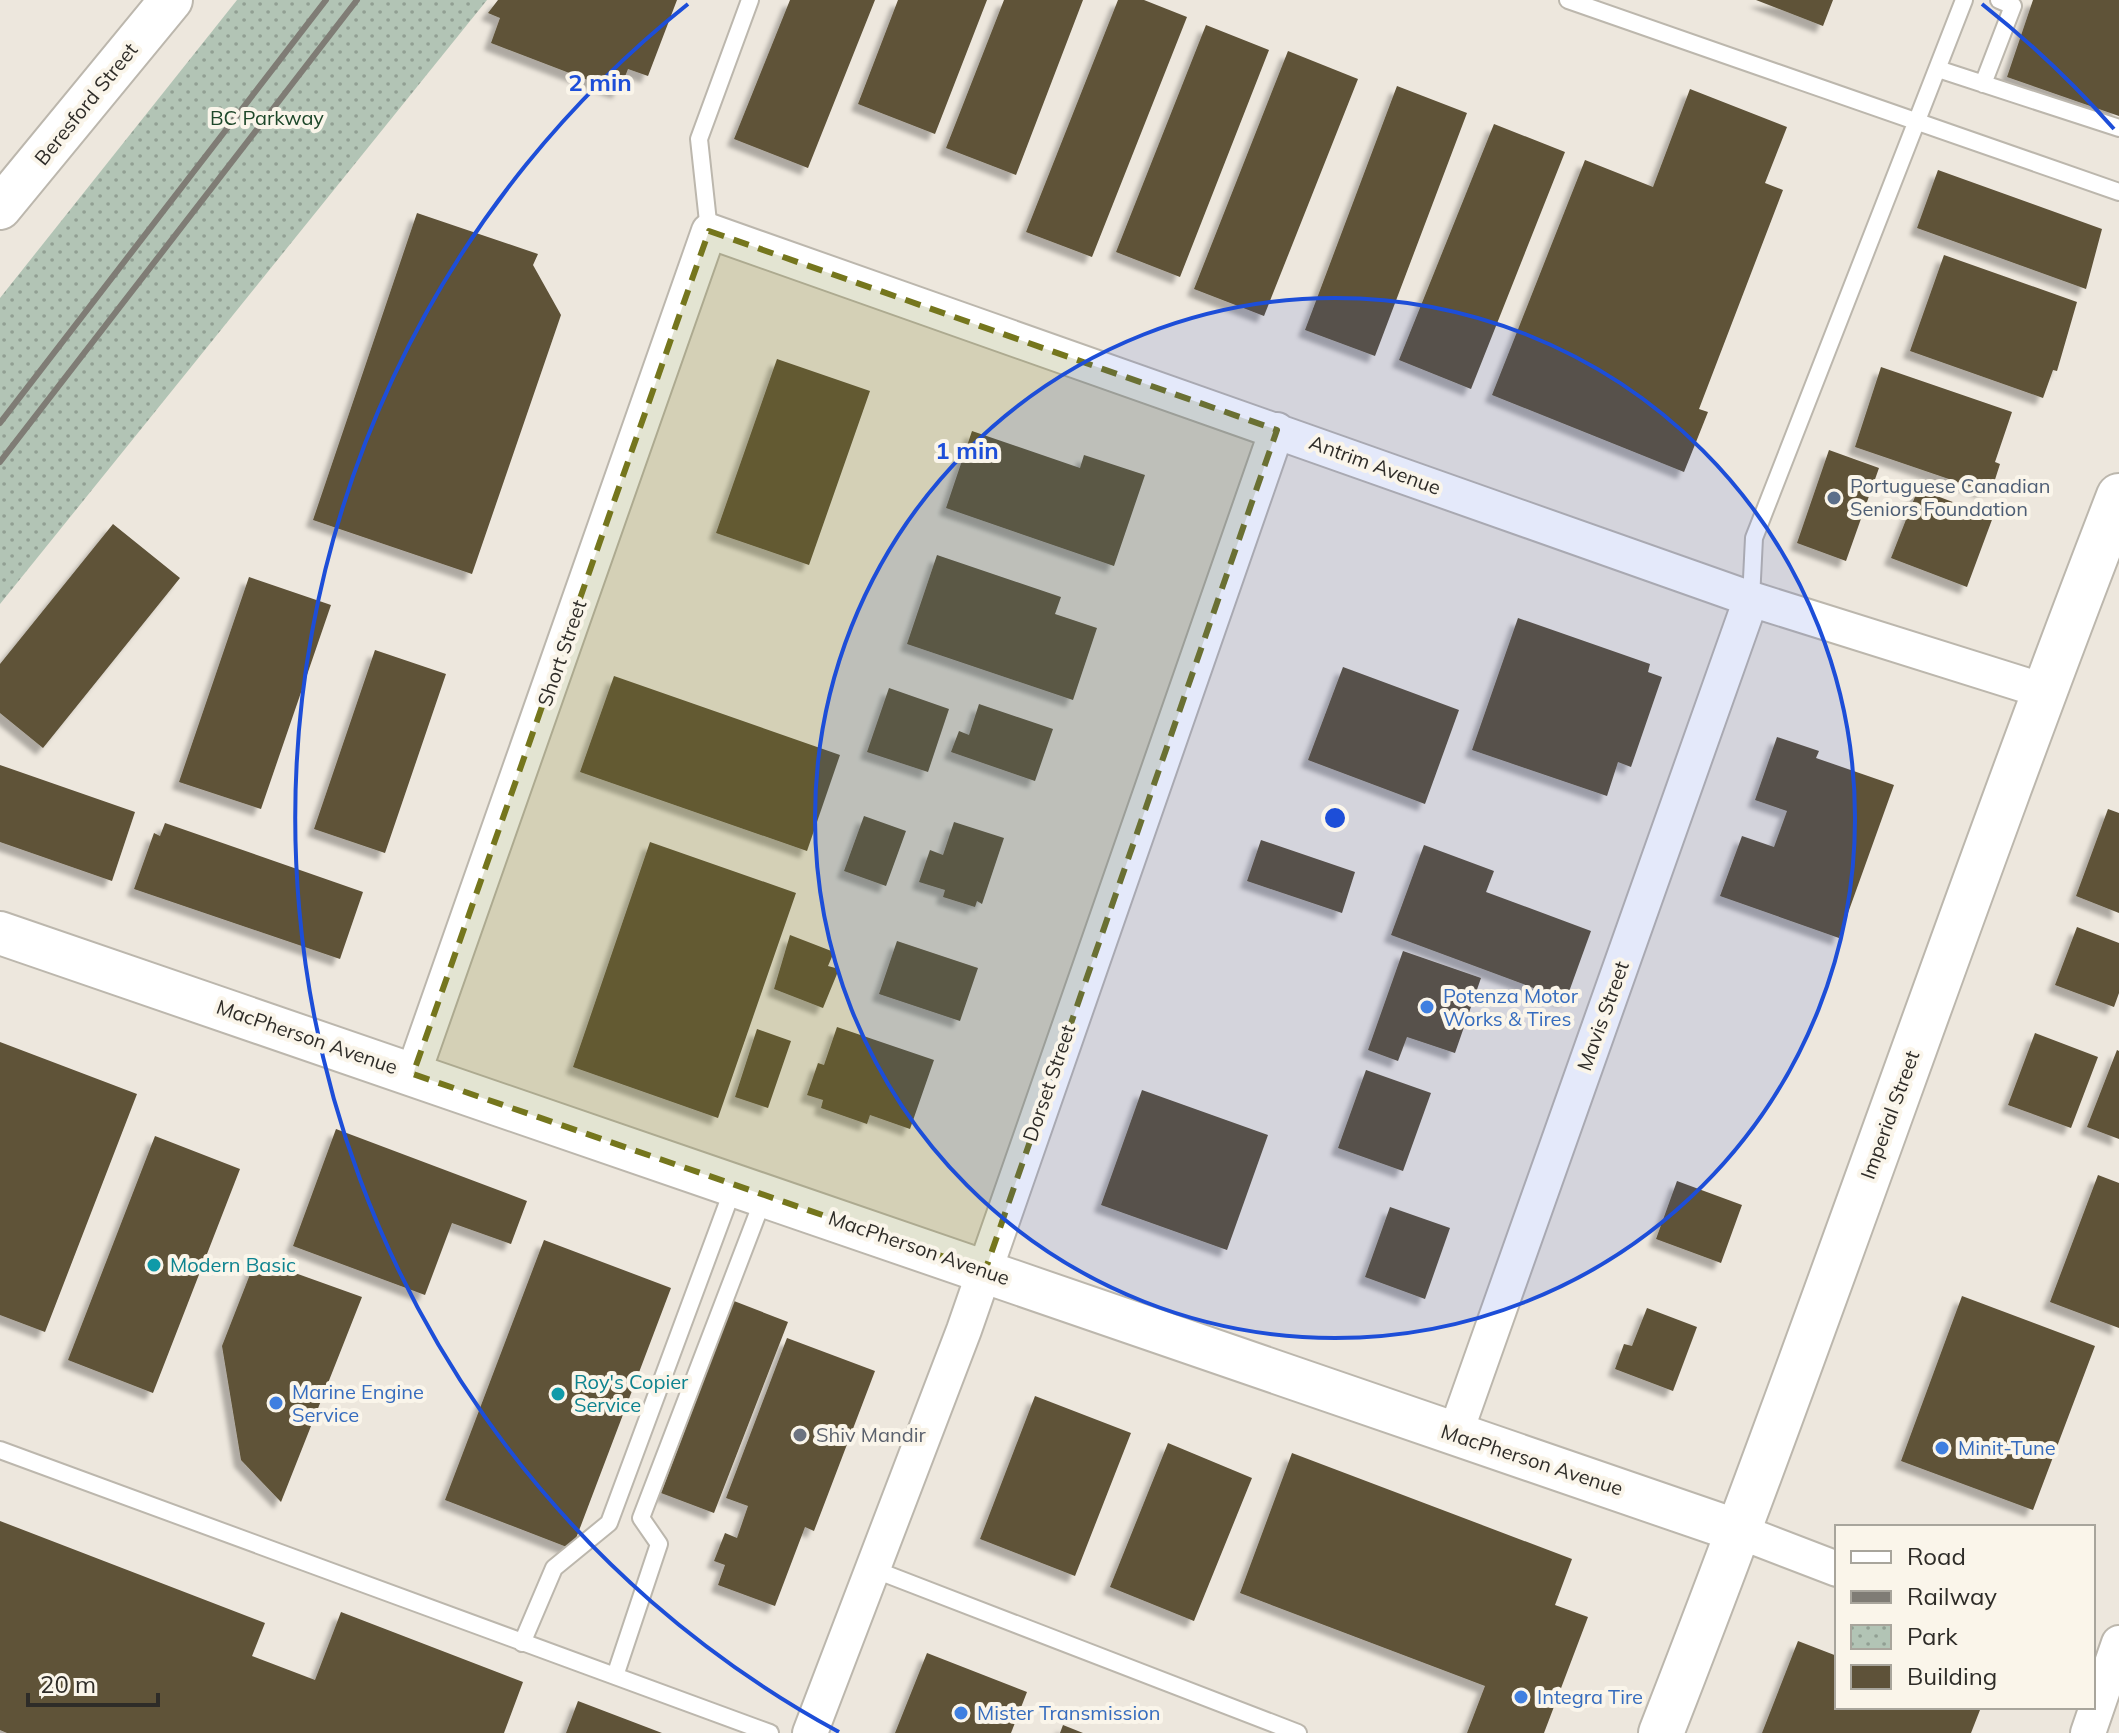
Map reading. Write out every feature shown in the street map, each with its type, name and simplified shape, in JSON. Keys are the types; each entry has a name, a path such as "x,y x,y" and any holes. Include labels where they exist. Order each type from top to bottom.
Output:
{"main road":[{"name":"Imperial Street","path":"1661,1733 1738,1531 2044,691 2119,496"}],"street":[{"name":"Beresford Street","path":"0,208 171,0"},
{"name":"Antrim Avenue","path":"709,231 1751,599 2044,691"},
{"name":"Short Street","path":"413,1074 709,231"},
{"name":"Dorset Street","path":"810,1733 985,1271 1277,430"},
{"name":"Mavis Street","path":"1455,1434 1751,599"},
{"name":"MacPherson Avenue","path":"0,933 1738,1531 1835,1568"},
{"path":"2088,1733 2110,1666"}],"lane":[{"path":"709,231 699,139 750,0"},
{"path":"1568,0 1918,119 2119,192"},
{"path":"1751,599 1754,538 1964,0"},
{"path":"1983,84 2013,6 1999,0"},
{"path":"1938,69 2119,128"},
{"path":"522,1643 554,1568 609,1523 750,1190"},
{"path":"615,1676 659,1544 641,1518 750,1190"},
{"path":"0,1450 770,1733"},
{"path":"873,1569 1298,1733"}],"highlighted area":[{"path":"709,231 1277,430 985,1271 413,1074"}],"green space":[{"name":"BC Parkway","path":"237,0 487,0 0,604 0,298"}],"building":[{"path":"498,0 677,0 648,76 628,69 619,92 491,43 500,18 488,13"},
{"path":"790,0 875,0 808,168 734,139"},
{"path":"898,0 987,0 935,134 858,104"},
{"path":"1004,0 1083,0 1016,175 946,148"},
{"path":"1118,0 1144,0 1187,17 1092,257 1026,232"},
{"path":"1756,0 1833,0 1823,26"},
{"path":"2033,0 2119,0 2119,116 2007,77"},
{"path":"1206,25 1269,50 1180,277 1116,252"},
{"path":"1288,51 1358,79 1264,316 1194,289"},
{"path":"1397,86 1467,113 1375,356 1305,330"},
{"path":"1690,89 1787,127 1765,183 1783,190 1699,409 1708,412 1684,472 1492,395 1585,160 1653,187"},
{"path":"1494,124 1565,152 1471,389 1399,360"},
{"path":"1938,170 2102,229 2086,289 1917,228"},
{"path":"417,213 538,254 533,265 561,315 472,574 313,520"},
{"path":"1944,255 2077,302 2057,371 2053,370 2043,398 1910,351"},
{"path":"777,359 870,391 809,565 716,533"},
{"path":"1881,367 2012,412 1995,462 2000,464 1992,489 1986,487 1984,491 1855,447"},
{"path":"972,431 1080,468 1084,455 1145,475 1114,566 946,508"},
{"path":"1829,450 1879,468 1846,561 1797,543"},
{"path":"1918,489 1993,517 1967,587 1891,558"},
{"path":"113,524 180,578 43,748 0,713 0,664"},
{"path":"937,555 1061,597 1055,614 1097,628 1073,700 907,644"},
{"path":"249,577 331,605 261,809 179,782"},
{"path":"1518,618 1650,664 1648,672 1662,677 1631,767 1618,762 1607,796 1472,750"},
{"path":"375,650 446,674 385,853 314,829"},
{"path":"1343,667 1459,710 1425,804 1308,760"},
{"path":"614,676 840,755 807,851 580,772"},
{"path":"889,688 949,709 928,772 867,752"},
{"path":"979,704 1053,729 1035,781 951,752 959,731 969,735"},
{"path":"1777,737 1819,751 1816,758 1894,785 1839,938 1720,896 1742,836 1774,847 1787,811 1755,800"},
{"path":"0,765 135,812 112,881 0,842"},
{"path":"2108,809 2119,813 2119,913 2076,896"},
{"path":"864,816 906,831 886,886 844,871"},
{"path":"954,822 1004,838 982,904 977,901 975,907 943,897 945,890 919,882 930,850 943,855"},
{"path":"165,823 363,892 340,959 134,889 154,833 160,836"},
{"path":"1261,840 1355,872 1342,913 1247,881"},
{"path":"650,842 796,893 718,1118 573,1067"},
{"path":"1424,845 1494,871 1486,892 1591,931 1566,1000 1391,935"},
{"path":"2077,927 2119,943 2119,993 2114,1007 2055,985"},
{"path":"790,935 834,952 828,966 839,969 823,1008 774,989"},
{"path":"897,941 978,968 960,1021 879,994"},
{"name":"Potenza Motor Works & Tires","path":"1403,951 1481,978 1455,1053 1407,1037 1398,1061 1368,1050"},
{"path":"837,1027 934,1060 910,1129 870,1115 867,1124 821,1108 823,1100 807,1095 818,1063 824,1065"},
{"path":"757,1029 791,1041 768,1108 735,1097"},
{"path":"2035,1033 2098,1057 2071,1128 2008,1105"},
{"path":"0,1042 137,1094 45,1332 0,1315"},
{"path":"2119,1051 2119,1139 2087,1127"},
{"path":"1366,1070 1431,1093 1403,1171 1338,1148"},
{"path":"1142,1090 1268,1135 1227,1250 1101,1205"},
{"path":"336,1129 527,1201 511,1244 452,1223 425,1295 293,1246"},
{"name":"Modern Basic","path":"155,1136 240,1169 153,1393 68,1360"},
{"path":"2098,1175 2119,1183 2119,1328 2050,1302"},
{"path":"1677,1181 1742,1205 1721,1263 1656,1239"},
{"path":"1390,1207 1450,1228 1425,1299 1365,1277"},
{"name":"Roy's Copier Service","path":"544,1240 671,1288 572,1549 445,1500"},
{"name":"Marine Engine Service","path":"256,1259 362,1297 281,1502 241,1460 222,1346"},
{"path":"1962,1296 2095,1346 2033,1510 1901,1461"},
{"path":"734,1301 788,1322 714,1513 661,1493"},
{"path":"1647,1308 1697,1327 1673,1391 1615,1369 1624,1344 1632,1346"},
{"name":"Shiv Mandir","path":"787,1338 875,1371 814,1531 805,1527 775,1606 718,1585 725,1565 714,1561 725,1533 737,1538 748,1506 726,1498"},
{"path":"1035,1396 1131,1433 1075,1576 980,1539"},
{"path":"1168,1443 1252,1478 1194,1621 1110,1587"},
{"path":"1292,1453 1572,1559 1555,1605 1588,1617 1544,1733 1467,1733 1485,1686 1240,1593"},
{"path":"0,1521 265,1623 252,1656 315,1680 341,1612 523,1682 504,1733 7,1733 0,1730"},
{"path":"1798,1641 1835,1655 1835,1709 1980,1710 1971,1733 1762,1733"},
{"name":"Mister Transmission","path":"927,1653 1027,1692 1011,1733 895,1733"},
{"path":"578,1701 662,1733 566,1733"},
{"path":"1063,1725 1083,1733 1060,1733"}],"railway":[{"path":"0,423 326,0"},
{"path":"0,462 357,0"}],"place":[{"name":"Portuguese Canadian Seniors Foundation","path":"1834,498"},
{"name":"Potenza Motor Works & Tires","path":"1427,1007"},
{"name":"Modern Basic","path":"154,1265"},
{"name":"Roy's Copier Service","path":"558,1394"},
{"name":"Marine Engine Service","path":"276,1403"},
{"name":"Shiv Mandir","path":"800,1435"},
{"name":"Minit-Tune","path":"1942,1448"},
{"name":"Integra Tire","path":"1521,1697"},
{"name":"Mister Transmission","path":"961,1713"}]}
